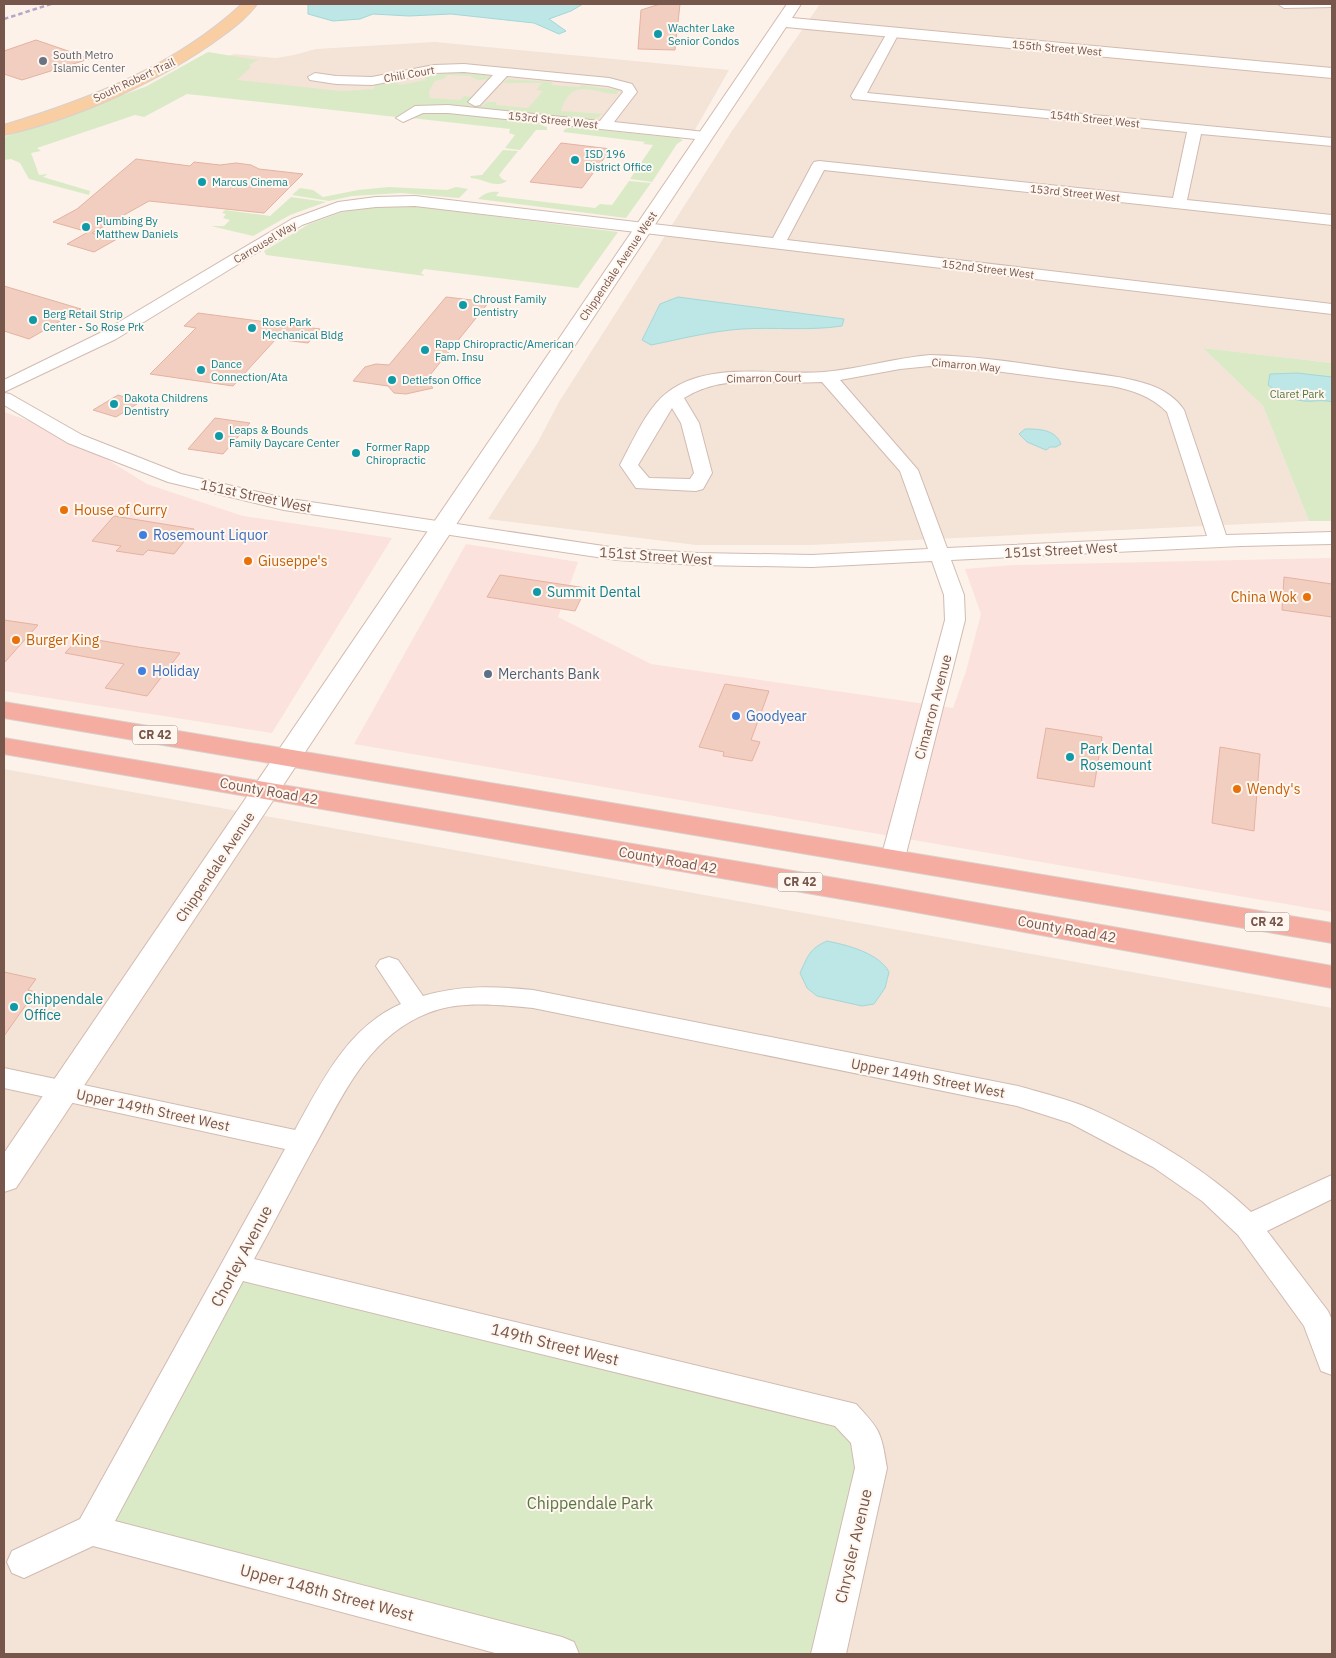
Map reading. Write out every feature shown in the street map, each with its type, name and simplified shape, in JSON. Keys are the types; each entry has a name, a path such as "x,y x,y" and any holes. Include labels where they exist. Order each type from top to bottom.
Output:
{"highway":[{"name":"CR 42","path":"4,710 1332,933"},
{"name":"County Road 42","path":"4,746 267,790 1332,977"},
{"path":"1133,941 1156,931 1178,932 1332,960"}],"main road":[{"name":"South Robert Trail","path":"4,130 92,100 157,71 218,34 250,4"}],"street":[{"name":"Chippendale Avenue West","path":"442,529 794,4"},
{"path":"1284,4 1328,4"},
{"name":"155th Street West","path":"782,22 1332,73"},
{"name":"154th Street West","path":"893,33 858,96 1332,142"},
{"name":"Chili Court","path":"315,77 336,80 372,81 434,69 455,68 609,82 627,87 630,92 628,96 604,125"},
{"path":"475,102 504,71"},
{"name":"153rd Street West","path":"403,118 420,109 448,109 705,136"},
{"path":"1179,204 1195,128"},
{"name":"153rd Street West","path":"777,245 819,165 1332,220"},
{"name":"Carrousel Way","path":"4,387 110,335 297,222 338,207 376,202 415,202 643,228"},
{"name":"152nd Street West","path":"643,228 1332,309"},
{"name":"Cimarron Way","path":"827,376 915,362 946,360 1112,381 1145,389 1163,399 1175,410 1219,542"},
{"path":"827,376 909,470 940,556"},
{"name":"Cimarron Court","path":"674,396 690,423 704,473 696,485 643,484 629,465 660,411 674,396 697,385 726,378 827,376"},
{"name":"151st Street West","path":"4,398 75,439 175,478 284,504 570,548 690,559 779,562 1332,538"},
{"name":"Chippendale Avenue","path":"4,1179 442,529"},
{"name":"Cimarron Avenue","path":"893,858 955,620 954,595 940,556"},
{"path":"389,966 417,1007"},
{"name":"Upper 149th Street West","path":"417,1007 436,1000 464,995 497,994 533,999 1018,1096 1080,1116 1163,1159 1212,1193 1248,1227 1317,1320 1332,1362"},
{"name":"Chorley Avenue","path":"92,1530 346,1066 361,1045 385,1024 417,1007"},
{"name":"Upper 149th Street West","path":"4,1078 303,1142"},
{"path":"1248,1227 1332,1186"},
{"name":"149th Street West","path":"235,1267 845,1414 866,1437"},
{"name":"Chrysler Avenue","path":"829,1654 871,1468 866,1437"},
{"path":"24,1562 92,1530"},
{"name":"Upper 148th Street West","path":"92,1530 562,1654"}],"shaded area":[{"path":"820,4 1332,4 1332,363 1203,348 1263,406 1309,521 810,545 696,545 488,519 538,442 559,402 732,131"},
{"path":"435,42 729,70 692,135 189,85 212,63 234,54 276,58 316,49"},
{"path":"4,412 66,434 147,484 243,516 392,538 272,733 4,691"},
{"path":"466,544 578,562 558,617 651,664 953,708 966,671 981,614 965,569 1012,565 1332,558 1332,912 354,744"},
{"path":"4,769 1332,1008 1332,1654 4,1654"}],"green space":[{"path":"208,52 258,60 249,65 251,67 237,80 341,91 374,89 375,85 396,82 400,85 426,80 423,76 457,72 483,74 490,77 490,79 478,80 470,76 448,75 443,79 435,81 429,91 430,98 460,100 464,96 474,97 468,104 483,106 487,102 496,102 496,105 528,108 543,91 536,90 542,83 503,83 508,79 552,82 551,85 579,87 581,85 619,90 617,94 584,89 571,93 561,111 603,114 589,122 428,106 412,108 396,117 187,94 144,117 135,115 37,148 41,151 31,153 39,175 48,174 43,177 90,191 89,195 29,179 20,163 11,159 4,160 4,137 145,87"},
{"path":"431,111 533,122 547,127 547,130 536,130 520,150 505,148 515,135 509,133 510,129 411,118 418,113"},
{"path":"572,127 683,140 677,144 652,182 630,179 653,145 643,144 645,142 563,132 565,129"},
{"path":"503,150 518,151 499,175 507,181 494,184 471,178 470,176 482,175"},
{"path":"629,181 651,183 626,218 478,199 488,193 499,192 496,196 595,208 600,204 612,205"},
{"path":"389,187 447,190 456,187 468,189 459,198 401,193 352,196 329,201 292,195 300,188 313,190 323,197 358,190"},
{"path":"291,197 326,202 290,215 253,236 211,226 224,226 230,220 223,218 226,214 222,213 225,210 270,216"},
{"path":"389,205 413,206 618,232 578,288 424,269 421,273 425,276 266,255 264,251 309,224 342,212"},
{"name":"Claret Park","path":"1203,348 1332,363 1332,521 1309,521 1263,406"},
{"name":"Chippendale Park","path":"236,1267 850,1409 879,1467 835,1654 572,1654 93,1528"}],"water":[{"path":"308,4 583,4 571,11 549,19 566,31 559,34 534,23 451,14 409,16 373,14 360,19 333,21 308,14"},
{"path":"678,297 844,319 842,326 805,329 730,330 651,345 642,340 660,304"},
{"path":"1297,373 1332,377 1332,402 1294,399 1268,385 1270,374"},
{"path":"1025,429 1051,433 1055,435 1061,444 1046,450 1027,442 1019,434"},
{"path":"827,941 862,951 884,965 889,972 885,988 874,1004 862,1006 817,996 807,988 800,973 813,950"}],"building":[{"name":"Wachter Lake Senior Condos","path":"660,4 680,4 675,50 638,49 641,10"},
{"name":"South Metro Islamic Center","path":"36,40 89,59 22,80 4,74 4,51"},
{"name":"ISD 196 District Office","path":"561,143 611,149 582,188 530,182"},
{"name":"Marcus Cinema","path":"136,159 190,166 194,162 220,165 236,163 251,165 259,169 303,174 264,213 149,201 92,233 117,239 94,252 67,244 88,232 53,222 77,209"},
{"name":"Berg Retail Strip Center - So Rose Prk","path":"4,286 81,309 29,339 4,331"},
{"path":"446,297 489,302 426,380 433,388 406,394 394,393 388,386 353,381 365,367 376,364 389,365"},
{"path":"198,313 320,329 308,343 276,339 233,386 150,374 196,328 184,326"},
{"name":"Dakota Childrens Dentistry","path":"118,395 140,402 116,417 93,410"},
{"name":"Leaps & Bounds Family Daycare Center","path":"215,418 250,423 223,454 188,449"},
{"name":"Rosemount Liquor","path":"114,516 194,529 174,554 148,550 143,555 116,551 121,546 92,541"},
{"name":"Summit Dental","path":"500,575 586,588 575,611 487,597"},
{"name":"China Wok","path":"1284,577 1332,584 1332,617 1282,610"},
{"name":"Burger King","path":"4,620 38,625 4,663"},
{"name":"Holiday","path":"80,637 180,653 147,696 105,688 124,664 65,653"},
{"name":"Goodyear","path":"725,684 769,691 751,740 760,742 752,761 723,756 724,752 699,747"},
{"name":"Park Dental Rosemount","path":"1046,728 1102,737 1094,787 1037,778"},
{"name":"Wendy's","path":"1220,747 1260,754 1254,831 1212,823"},
{"name":"Chippendale Office","path":"4,972 36,979 28,990 35,992 4,1036"}],"railway":[{"path":"4,19 51,4"}],"place":[{"name":"Wachter Lake Senior Condos","path":"658,34"},
{"name":"South Metro Islamic Center","path":"43,61"},
{"name":"ISD 196 District Office","path":"575,160"},
{"name":"Marcus Cinema","path":"202,182"},
{"name":"Plumbing By Matthew Daniels","path":"86,227"},
{"name":"Chroust Family Dentistry","path":"463,305"},
{"name":"Berg Retail Strip Center - So Rose Prk","path":"33,320"},
{"name":"Rose Park Mechanical Bldg","path":"252,328"},
{"name":"Rapp Chiropractic/American Fam. Insu","path":"425,350"},
{"name":"Dance Connection/Ata","path":"201,370"},
{"name":"Detlefson Office","path":"392,380"},
{"name":"Dakota Childrens Dentistry","path":"114,404"},
{"name":"Leaps & Bounds Family Daycare Center","path":"219,436"},
{"name":"Former Rapp Chiropractic","path":"356,453"},
{"name":"House of Curry","path":"64,510"},
{"name":"Rosemount Liquor","path":"143,535"},
{"name":"Giuseppe's","path":"248,561"},
{"name":"Summit Dental","path":"537,592"},
{"name":"China Wok","path":"1307,597"},
{"name":"Burger King","path":"16,640"},
{"name":"Holiday","path":"142,671"},
{"name":"Merchants Bank","path":"488,674"},
{"name":"Goodyear","path":"736,716"},
{"name":"Park Dental Rosemount","path":"1070,757"},
{"name":"Wendy's","path":"1237,789"},
{"name":"Chippendale Office","path":"14,1007"}]}
